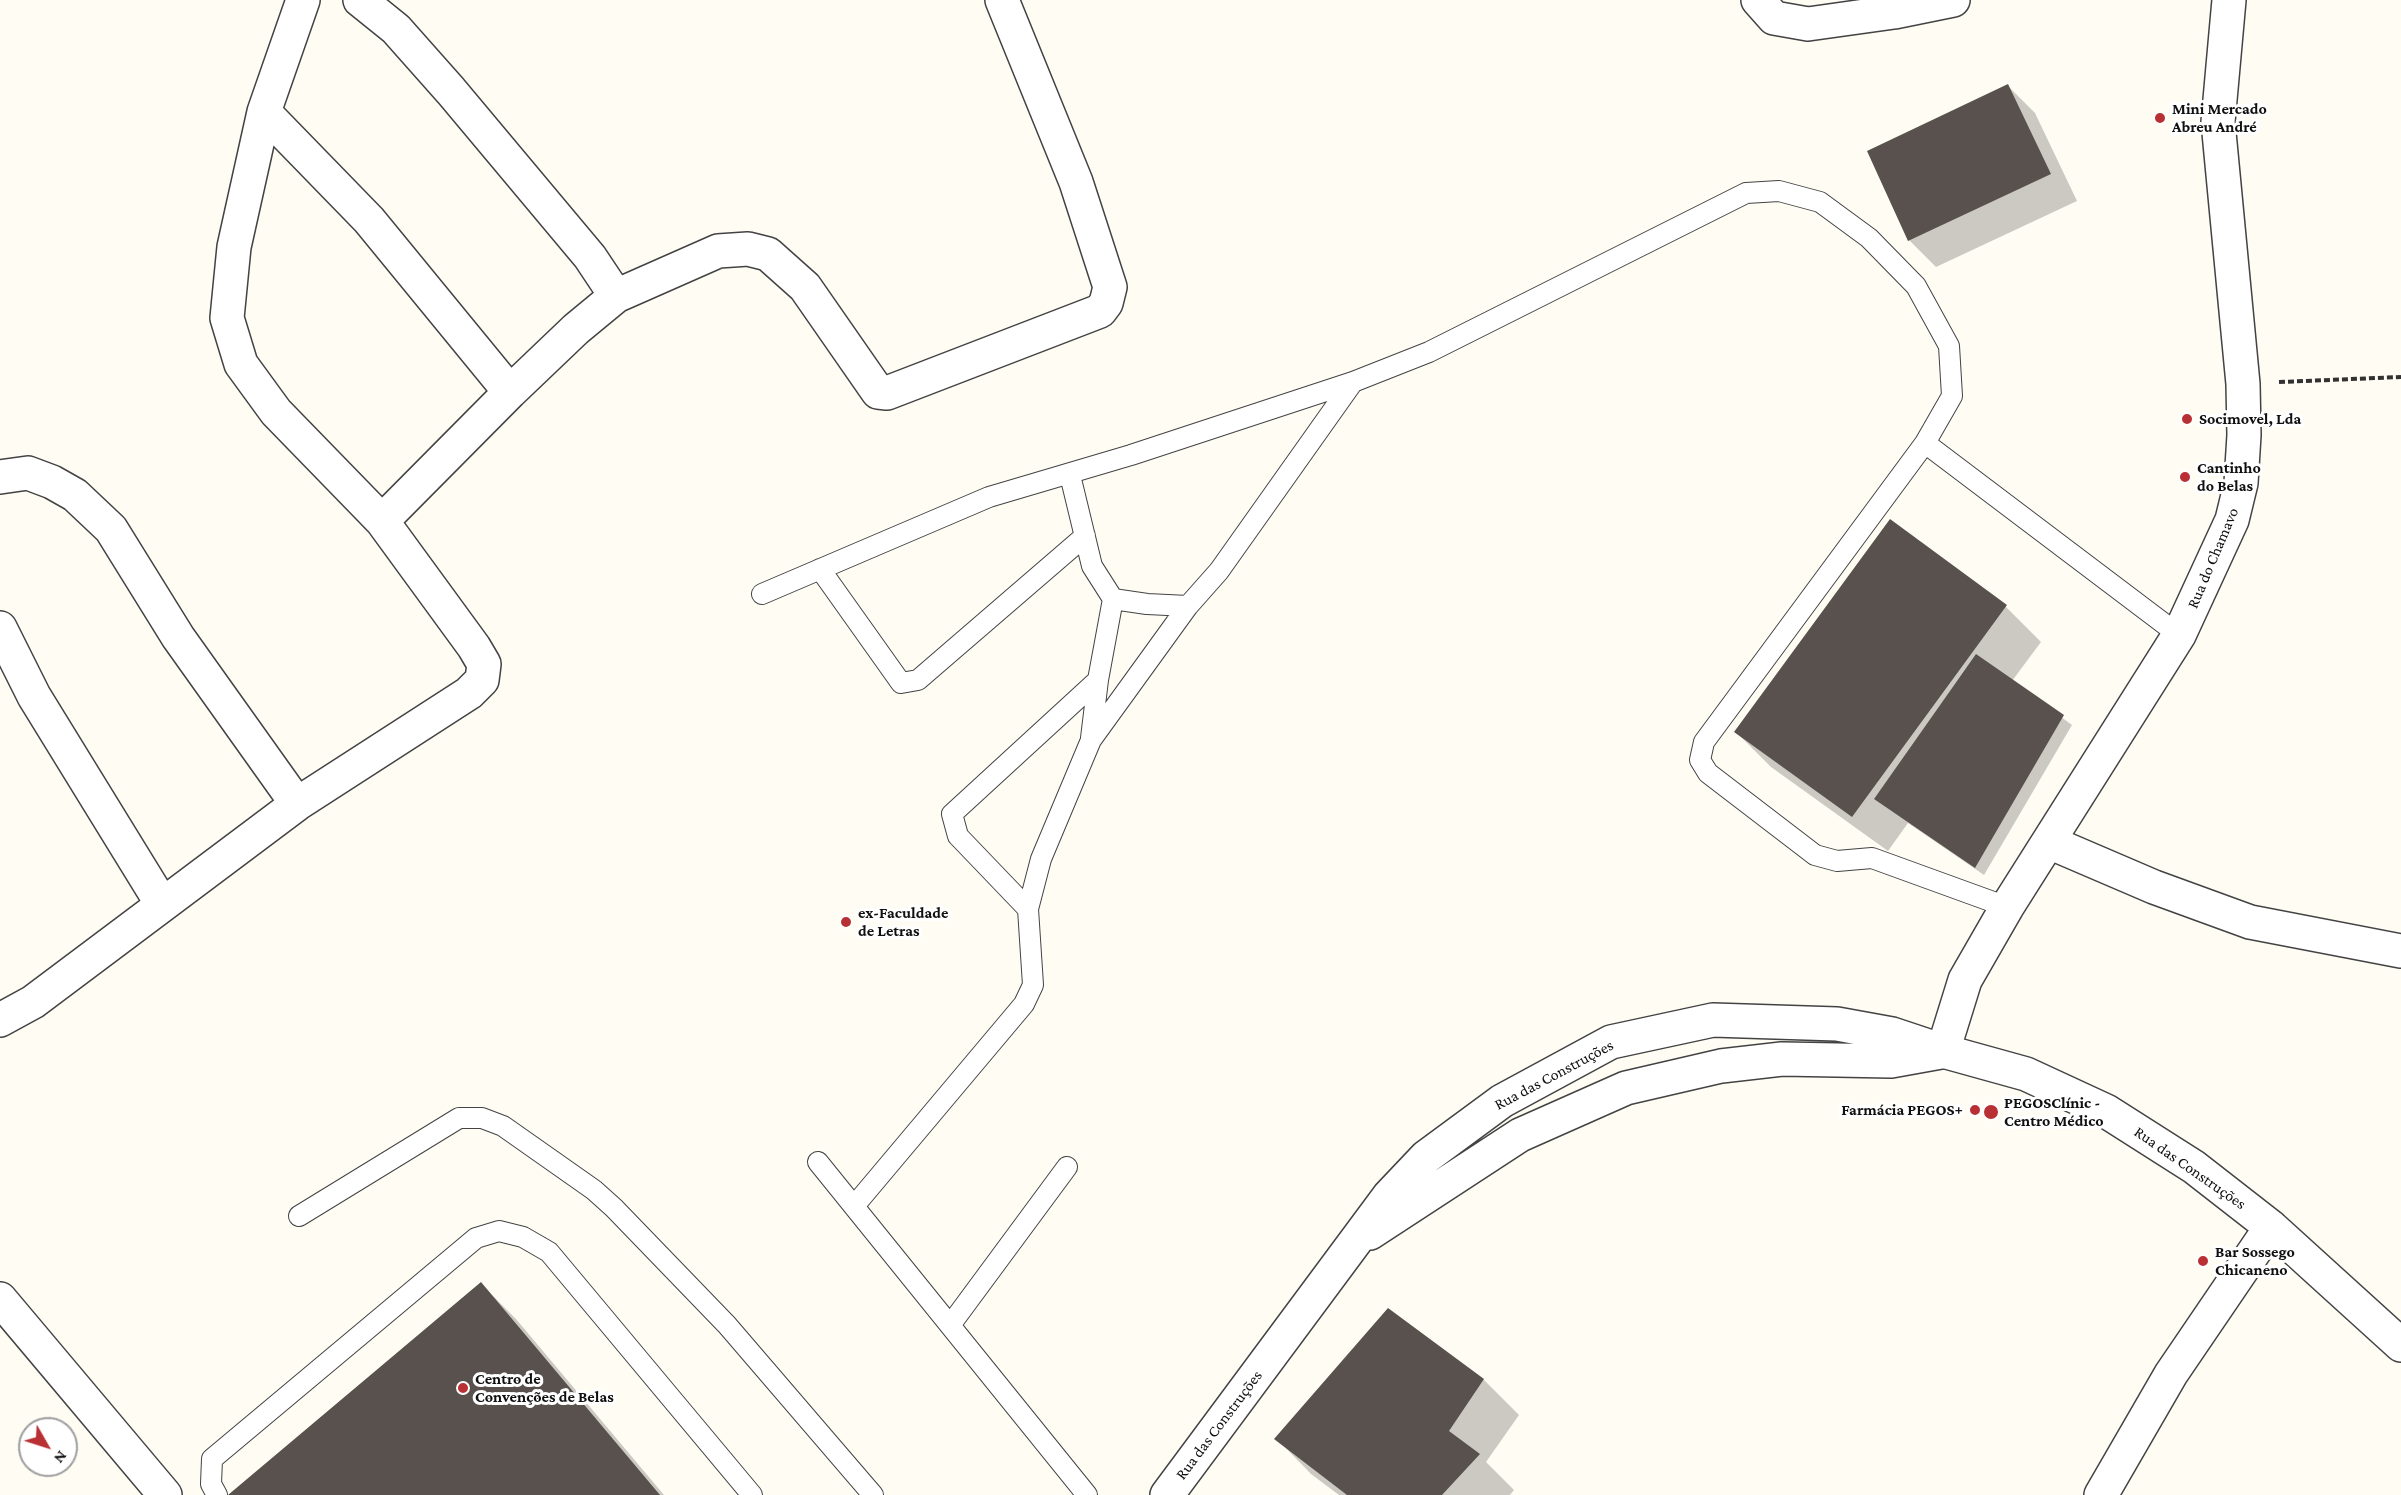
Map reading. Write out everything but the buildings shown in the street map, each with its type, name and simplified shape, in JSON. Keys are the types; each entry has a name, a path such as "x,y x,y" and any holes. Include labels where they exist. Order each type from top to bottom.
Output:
{"street":[{"path":"0,1020 33,1002 297,804 469,693 482,680 484,664 474,647 382,521 276,412 241,364 227,318 234,247 264,112 303,0"},
{"path":"360,0 396,29 451,90 590,257 616,296"},
{"path":"382,521 510,392 576,329 616,296 718,251 748,249 768,254 805,287 878,392 888,393 1100,311 1107,303 1110,287 1107,277 1076,182 1002,0"},
{"path":"1758,0 1774,18 1808,24 1894,12 1953,0"},
{"name":"Rua do Chamavo","path":"1943,1052 1965,980 2007,907 2180,635 2232,520 2241,483 2243,384 2218,122 2229,0"},
{"path":"264,112 369,219 510,392"},
{"path":"0,477 28,473 51,482 75,495 111,529 178,637 297,804"},
{"path":"0,628 34,696 162,904"},
{"path":"2049,842 2154,887 2250,922 2401,951"},
{"name":"Rua das Construções","path":"1167,1495 1359,1240 1389,1196 1426,1156 1502,1101 1611,1042 1713,1020 1775,1020 1837,1024 1892,1034 1943,1052 2026,1074 2106,1111 2194,1167 2271,1227 2401,1345"},
{"name":"Rua das Construções","path":"1359,1240 1403,1214 1443,1183 1520,1135 1626,1088 1721,1066 1782,1059 1891,1061 1943,1052"},
{"path":"2101,1495 2171,1374 2271,1227"},
{"path":"0,1299 165,1495"}],"lane":[{"path":"762,594 989,497 1070,475 1353,382 1429,352 1746,194 1779,191 1820,202 1869,238 1916,286 1948,346 1952,396 1925,443 1704,742 1700,760 1708,772 1815,855 1837,861 1872,858 2007,907"},
{"path":"855,1205 1024,1004 1034,985 1028,909 1041,859 1090,740 1188,606 1219,571 1353,382"},
{"path":"1925,443 2180,635"},
{"path":"1070,475 1092,566 1113,599 1090,740"},
{"path":"820,569 901,683 918,680 1085,536"},
{"path":"1113,599 1147,604 1188,606"},
{"path":"1028,909 958,837 952,814 1098,680"},
{"path":"299,1216 459,1118 482,1118 503,1126 594,1190 614,1208 727,1325 873,1495"},
{"path":"818,1162 1087,1495"},
{"path":"951,1324 1067,1167"},
{"path":"217,1495 211,1484 212,1459 476,1238 499,1231 523,1237 549,1252 752,1495"}],"path":[{"path":"2243,384 2401,377"}],"place":[{"name":"Mini Mercado Abreu André","path":"2160,118"},
{"name":"Socimovel, Lda","path":"2187,419"},
{"name":"Cantinho do Belas","path":"2185,477"},
{"name":"ex-Faculdade de Letras","path":"846,922"},
{"name":"Farmácia PEGOS+","path":"1975,1110"},
{"name":"PEGOSClínic - Centro Médico","path":"1991,1112"},
{"name":"Bar Sossego Chicaneno","path":"2203,1261"},
{"name":"Centro de Convenções de Belas","path":"463,1388"}]}
